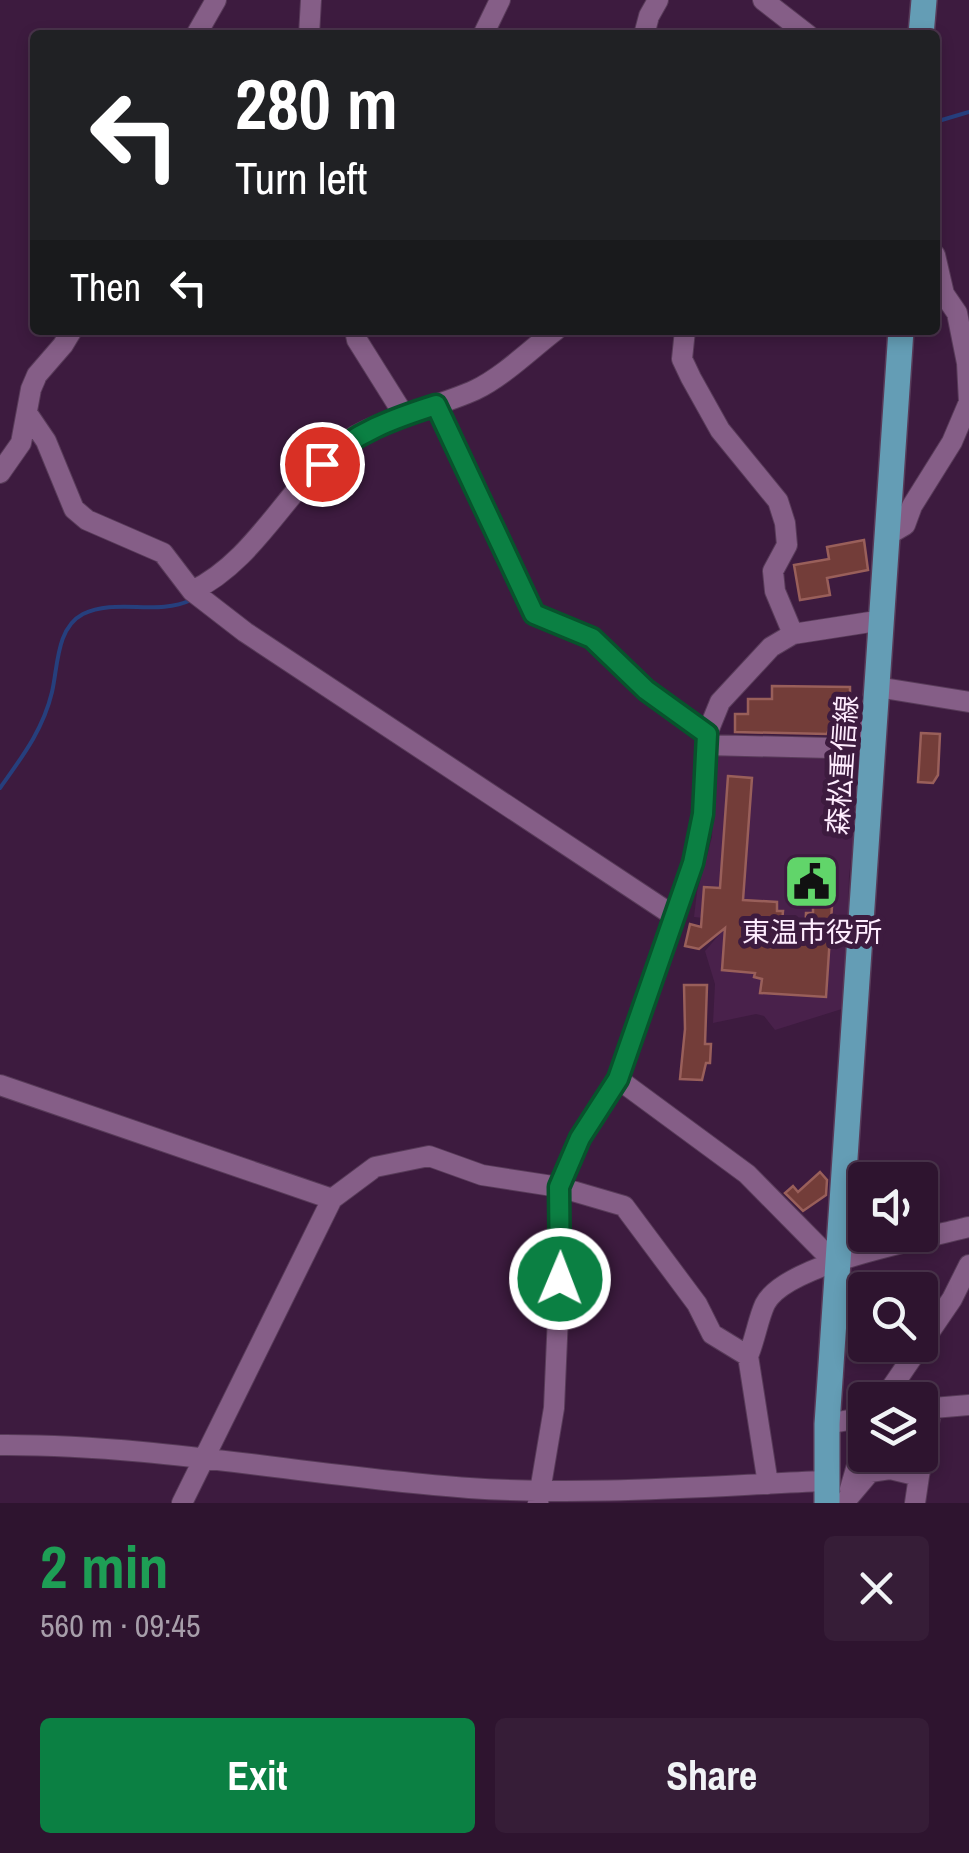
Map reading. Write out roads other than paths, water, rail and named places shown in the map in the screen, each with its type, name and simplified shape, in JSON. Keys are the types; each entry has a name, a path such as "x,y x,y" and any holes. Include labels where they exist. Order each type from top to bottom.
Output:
{"main road":[{"path":"921,30 924,0"},
{"name":"森松重信線","path":"836,1496 827,1424 901,335"}],"street":[{"path":"199,30 216,0"},
{"path":"309,30 311,0"},
{"path":"485,30 500,0"},
{"path":"645,30 658,0"},
{"path":"764,0 802,30"},
{"path":"888,534 905,525 912,506 952,442 969,402 967,363 957,312 944,294 940,276"},
{"path":"0,474 21,443 30,389 69,335"},
{"path":"356,335 404,415"},
{"path":"192,591 208,583 246,550 342,444 404,415 479,388 549,335"},
{"path":"685,335 682,359 691,378 720,430 778,502 787,545 773,572 774,591 793,634"},
{"path":"436,405 534,614 592,638 646,690 707,740 831,748 874,721"},
{"path":"26,413 46,441 74,509 87,520 163,553 192,591 245,632 674,916"},
{"path":"540,1497 554,1408 561,1246 559,1187 580,1138 618,1079 693,863 703,814 707,740 720,702 771,646 793,634 883,620"},
{"path":"877,687 969,702"},
{"path":"618,1079 747,1174 822,1250 838,1260"},
{"path":"0,1085 332,1198"},
{"path":"182,1503 332,1198 375,1167 428,1156 482,1175 559,1187 624,1206 687,1289 712,1334 748,1356"},
{"path":"768,1484 748,1356 766,1302 786,1284 822,1264 969,1227"},
{"path":"895,1382 952,1299 969,1265"},
{"path":"938,1407 969,1405"},
{"path":"827,1424 848,1420"},
{"path":"0,1445 204,1459 442,1494 540,1497 768,1484 836,1496 870,1472 890,1469 920,1476"},
{"path":"836,1496 848,1472"},
{"path":"914,1503 920,1472"}],"waterway":[{"path":"940,121 969,112"},
{"path":"0,788 43,719 63,638 74,620 96,609 164,607 191,600"}],"place":[{"name":"東温市役所","path":"812,881"}]}
